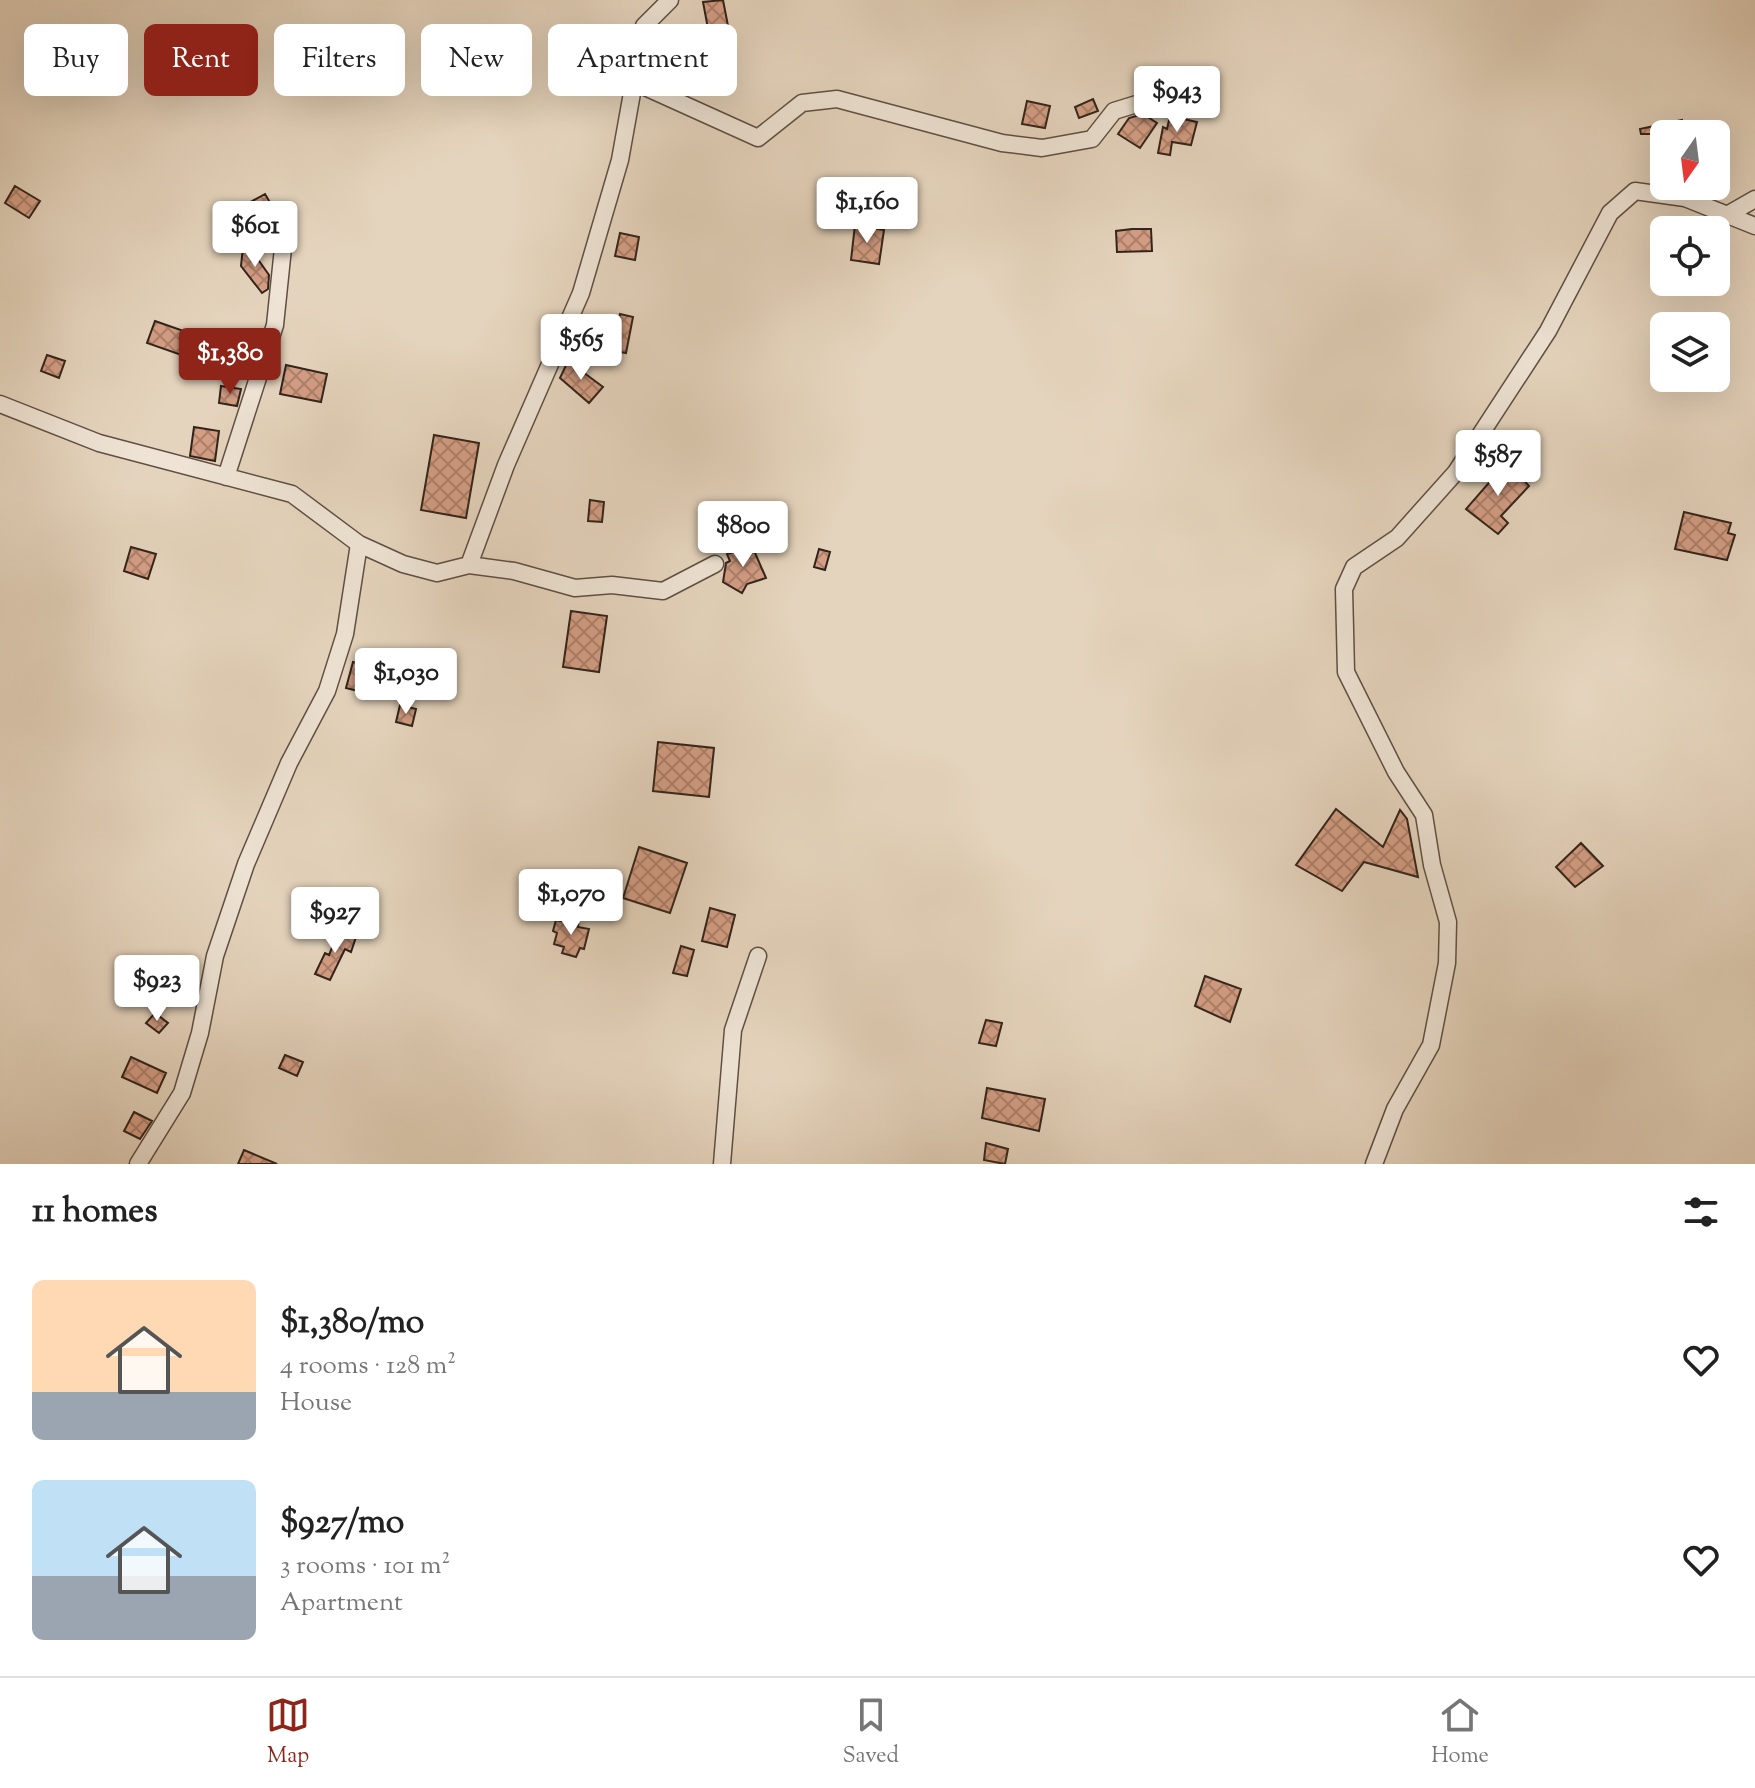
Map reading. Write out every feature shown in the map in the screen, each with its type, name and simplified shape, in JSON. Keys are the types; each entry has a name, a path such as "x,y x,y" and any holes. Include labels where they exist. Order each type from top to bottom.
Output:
{"street":[{"path":"646,24 670,0"},
{"path":"469,565 506,465 581,293 620,160 631,96"},
{"path":"665,96 758,138 802,103 837,99 1002,143 1042,148 1092,139 1114,111 1153,99"},
{"path":"1374,1164 1395,1109 1431,1045 1447,963 1448,922 1432,865 1424,815 1396,772 1346,672 1344,589 1354,567 1397,538 1464,461 1548,331 1610,213 1635,191 1685,198 1755,226"},
{"path":"1727,215 1755,199"},
{"path":"226,477 275,325 283,248"},
{"path":"0,404 99,443 292,494 359,544 403,564 437,573 469,565 514,571 575,588 612,585 663,591 715,564"},
{"path":"138,1164 182,1093 200,1033 215,956 246,864 289,763 327,691 345,634 359,544"},
{"path":"722,1164 733,1030 758,956"}],"building":[{"path":"723,0 728,24 707,24 703,2"},
{"path":"1178,76 1193,79 1190,93 1175,90"},
{"path":"1093,99 1098,111 1079,118 1075,107"},
{"path":"1027,101 1050,106 1045,128 1022,124"},
{"path":"1143,114 1157,123 1140,148 1118,134 1129,118"},
{"path":"1170,116 1197,122 1191,145 1172,142 1170,155 1158,153 1163,127 1167,129"},
{"path":"1650,127 1650,134 1641,134 1640,129"},
{"path":"15,186 40,201 29,218 5,203"},
{"path":"265,194 272,206 254,217 247,204"},
{"path":"855,225 884,230 879,264 851,260"},
{"path":"1151,229 1152,251 1117,252 1116,231"},
{"path":"620,233 639,237 635,260 615,256"},
{"path":"243,247 258,248 257,258 269,275 268,289 262,293 241,266"},
{"path":"620,314 633,317 626,353 571,343 579,326 616,334"},
{"path":"155,321 198,336 190,358 147,343"},
{"path":"47,355 65,361 59,378 41,371"},
{"path":"568,361 603,387 589,403 560,378"},
{"path":"286,365 327,374 321,402 280,394"},
{"path":"221,386 241,389 237,406 219,403"},
{"path":"194,427 219,431 215,461 190,456"},
{"path":"434,435 479,443 466,518 421,510"},
{"path":"1507,462 1529,486 1501,516 1508,523 1498,534 1466,509"},
{"path":"590,500 604,502 602,522 588,521"},
{"path":"1684,512 1731,523 1728,533 1735,535 1727,560 1675,549"},
{"path":"752,546 766,578 747,584 742,593 723,582 726,563 730,561 727,554"},
{"path":"131,547 156,554 148,579 124,571"},
{"path":"819,549 830,552 825,570 814,567"},
{"path":"571,611 607,616 599,672 563,667"},
{"path":"353,662 385,671 378,696 346,688"},
{"path":"400,705 416,709 412,726 396,722"},
{"path":"658,742 714,748 709,797 653,791"},
{"path":"1336,809 1383,847 1400,810 1407,819 1418,877 1364,862 1342,891 1296,865"},
{"path":"1581,843 1603,866 1575,887 1556,867"},
{"path":"639,847 687,863 670,913 623,898"},
{"path":"710,908 735,915 727,947 702,941"},
{"path":"579,915 578,927 589,929 584,949 580,948 576,957 562,953 564,947 554,944 557,933 553,931 556,920 569,923"},
{"path":"339,930 356,937 351,952 345,949 330,980 315,974 325,953 329,955"},
{"path":"681,946 694,950 687,976 673,973"},
{"path":"1205,976 1241,989 1230,1022 1195,1006"},
{"path":"155,1013 168,1023 159,1033 146,1023"},
{"path":"986,1020 1002,1023 996,1046 979,1043"},
{"path":"285,1055 303,1062 297,1076 279,1068"},
{"path":"131,1057 166,1073 157,1093 122,1077"},
{"path":"987,1088 1045,1099 1039,1131 982,1118"},
{"path":"134,1112 152,1121 140,1139 124,1131"},
{"path":"986,1143 1008,1149 1005,1164 984,1160"},
{"path":"244,1150 277,1164 238,1164"}]}
